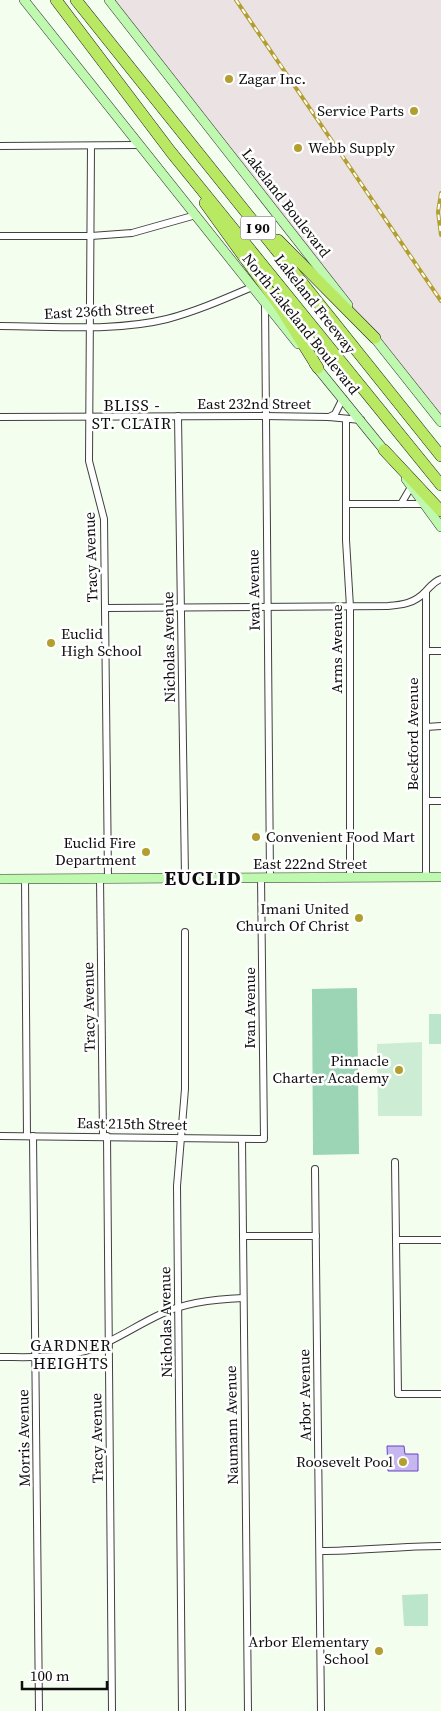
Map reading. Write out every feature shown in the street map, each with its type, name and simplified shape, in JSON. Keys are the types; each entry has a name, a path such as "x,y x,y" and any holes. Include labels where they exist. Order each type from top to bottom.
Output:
{"highway":[{"name":"Lakeland Freeway","path":"56,0 171,152 307,317 441,485"},
{"name":"Lakeland Freeway","path":"76,0 216,178 350,340 441,456"},
{"path":"171,152 280,307 318,368"},
{"path":"216,178 257,217 295,260 375,338"},
{"path":"384,450 441,511"}],"street":[{"name":"Lakeland Boulevard","path":"109,0 441,422"},
{"name":"North Lakeland Boulevard","path":"27,3 252,287 362,420 441,527"},
{"path":"0,146 138,145"},
{"name":"Tracy Avenue","path":"91,146 89,461 104,519 106,608 105,1136 109,1341 112,1711"},
{"path":"0,236 90,236 132,233 196,215"},
{"name":"East 236th Street","path":"0,326 89,326 165,319 202,309 252,287"},
{"name":"Ivan Avenue","path":"264,1139 266,878 265,303"},
{"path":"329,417 335,414 343,398"},
{"name":"Nicholas Avenue","path":"178,416 185,878"},
{"name":"East 232nd Street","path":"0,417 329,417"},
{"path":"329,417 362,420"},
{"name":"Arms Avenue","path":"346,420 346,504 350,607 350,877"},
{"path":"401,504 411,487"},
{"path":"346,504 423,504"},
{"path":"106,608 404,605 417,599 433,583 441,579"},
{"name":"Beckford Avenue","path":"426,592 426,877"},
{"path":"426,651 441,651"},
{"path":"426,726 441,726"},
{"path":"426,801 441,801"},
{"name":"East 222nd Street","path":"0,878 441,877"},
{"name":"Morris Avenue","path":"25,878 36,1357 39,1711"},
{"name":"Nicholas Avenue","path":"182,1711 177,1186 185,1088 185,932"},
{"name":"East 215th Street","path":"0,1136 264,1139"},
{"name":"Naumann Avenue","path":"242,1139 248,1711"},
{"path":"396,1162 398,1394 441,1394"},
{"name":"Arbor Avenue","path":"315,1169 321,1711"},
{"path":"243,1236 316,1236"},
{"path":"396,1240 441,1240"},
{"path":"0,1357 36,1357 80,1352 109,1341 163,1313 198,1302 243,1298"},
{"path":"320,1551 371,1551 400,1546 441,1546"}],"shaded area":[{"path":"109,0 441,0 441,422"},
{"name":"Roosevelt Pool","path":"387,1446 404,1446 405,1454 418,1454 418,1471 388,1471"}],"green space":[{"path":"357,988 359,1154 313,1155 312,989"},
{"path":"429,1014 441,1014 441,1044 429,1044"},
{"path":"422,1042 422,1116 378,1116 377,1044"},
{"path":"428,1594 428,1626 404,1626 402,1595"}],"railway":[{"path":"236,0 441,301"},
{"path":"441,193 438,212 441,235"}],"place":[{"name":"Zagar Inc.","path":"229,79"},
{"name":"Service Parts","path":"414,111"},
{"name":"Webb Supply","path":"298,148"},
{"name":"Euclid High School","path":"51,643"},
{"name":"Convenient Food Mart","path":"256,837"},
{"name":"Euclid Fire Department","path":"146,852"},
{"name":"Imani United Church Of Christ","path":"359,918"},
{"name":"Pinnacle Charter Academy","path":"399,1070"},
{"name":"Roosevelt Pool","path":"403,1462"},
{"name":"Arbor Elementary School","path":"379,1651"}],"district":[{"name":"BLISS - ST. CLAIR","path":"132,414"},
{"name":"EUCLID","path":"203,878"},
{"name":"GARDNER HEIGHTS","path":"71,1354"}]}
